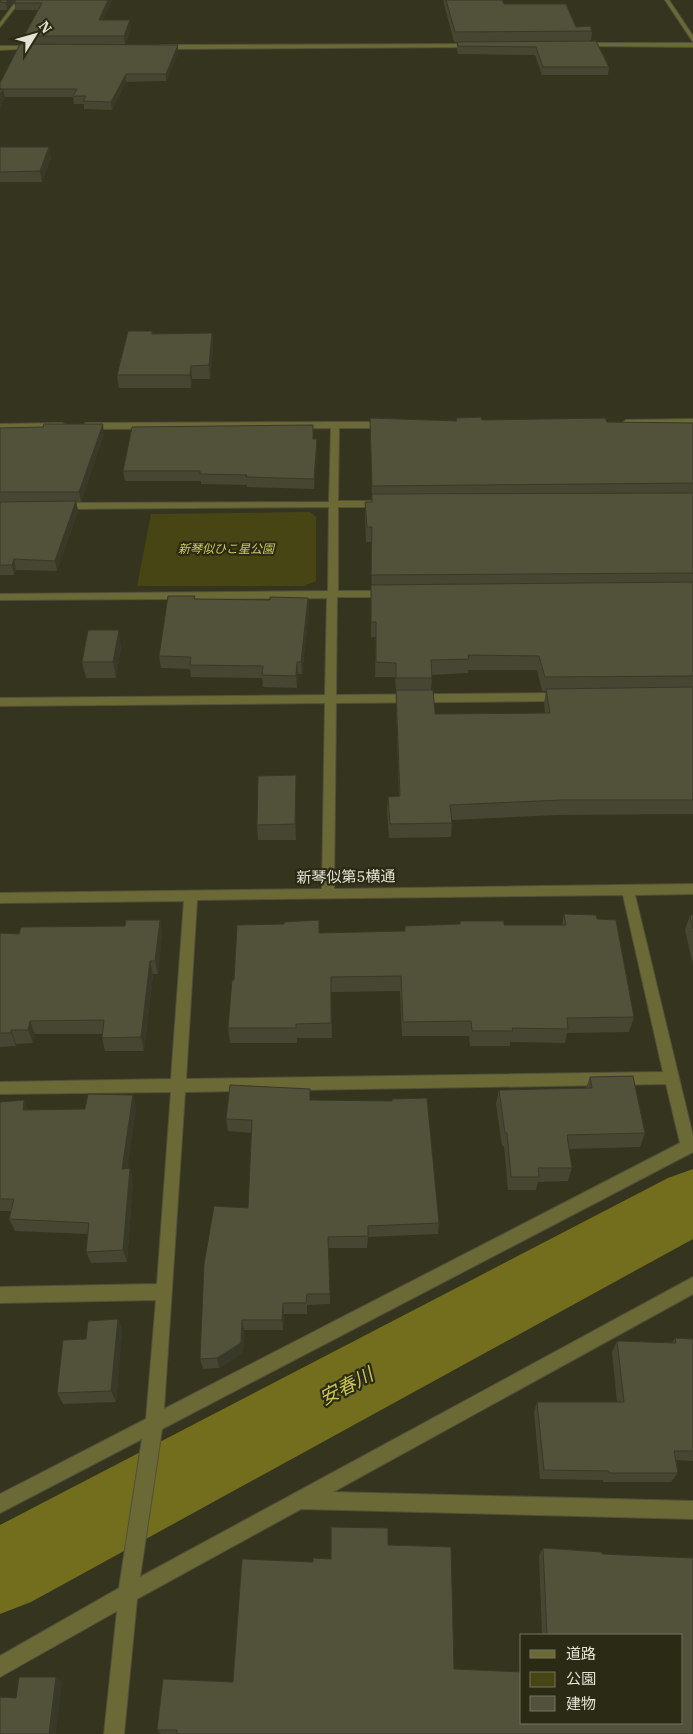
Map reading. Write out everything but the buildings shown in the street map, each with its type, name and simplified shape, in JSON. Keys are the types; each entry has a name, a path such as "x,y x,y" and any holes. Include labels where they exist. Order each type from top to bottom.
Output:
{"street":[{"path":"0,26 19,0"},
{"path":"667,0 693,40"},
{"path":"574,46 693,45"},
{"path":"158,47 475,46"},
{"path":"0,48 40,48"},
{"path":"614,423 693,422"},
{"path":"328,894 335,425"},
{"path":"79,426 395,425"},
{"path":"0,426 69,426"},
{"path":"49,506 395,504"},
{"path":"0,597 403,594"},
{"path":"0,702 573,697"},
{"name":"新琴似第5横通","path":"0,898 693,889"},
{"path":"0,1504 691,1145 671,1078 628,890"},
{"path":"114,1734 128,1594 157,1400 191,896"},
{"path":"0,1088 671,1078"},
{"path":"0,1667 128,1594 693,1285"},
{"path":"0,1295 164,1292"},
{"path":"301,1500 693,1510"}],"green space":[{"name":"新琴似ひこ星公園","path":"310,512 316,517 316,581 304,586 137,586 151,514"}],"waterway":[{"name":"安春川","path":"0,1571 693,1202"}]}
